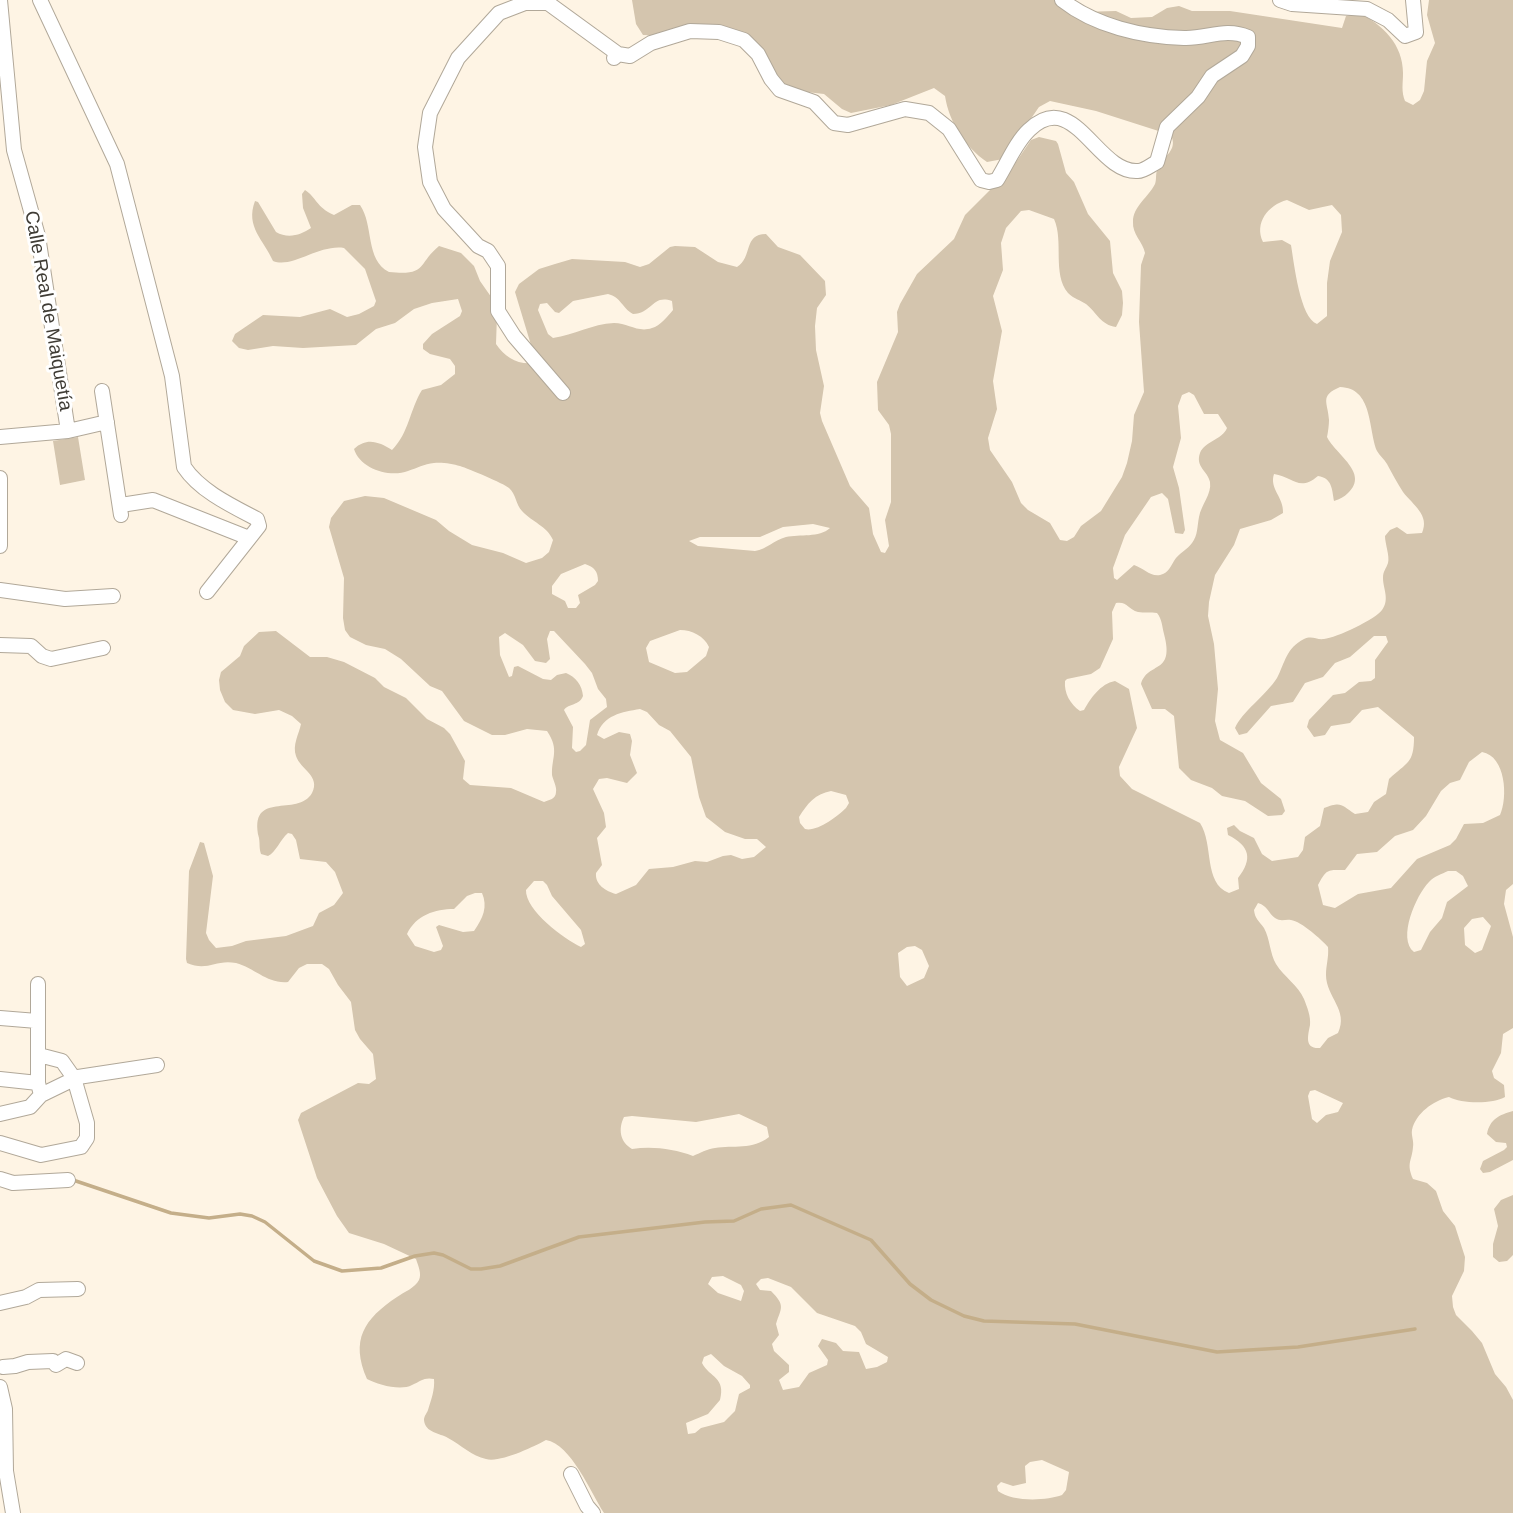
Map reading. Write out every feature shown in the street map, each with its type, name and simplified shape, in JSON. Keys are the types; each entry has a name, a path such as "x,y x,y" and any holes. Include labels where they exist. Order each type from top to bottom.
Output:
{"street":[{"name":"Calle Real de Maiquetía","path":"0,437 68,431 38,236 7,151 1,0"},
{"path":"40,0 117,164 172,376 184,467 191,477 204,487 257,519 259,526 207,592"},
{"path":"563,393 514,336 498,312 498,266 488,251 478,246 444,209 430,182 425,147 430,113 458,58 499,13 525,3 548,3 616,56 630,55 651,43 690,31 719,32 744,40 758,54 780,90 814,102 834,122 848,125 905,109 929,113 948,129 981,180 989,182 997,180 1028,130 1042,120 1054,118 1069,121 1117,166 1127,171 1141,171 1157,162 1167,127 1198,97 1212,76 1242,56 1248,46 1248,37 1237,33 1186,38 1139,32 1098,22 1062,0"},
{"path":"1280,0 1292,4 1367,9 1388,20 1405,36 1416,32 1413,0"},
{"path":"102,391 121,510 153,500 249,538"},
{"path":"68,431 107,422"},
{"path":"0,478 0,546"},
{"path":"0,590 65,599 113,596"},
{"path":"0,645 31,646 42,656 51,659 103,648"},
{"path":"0,1114 30,1107 39,1089 38,984"},
{"path":"0,1018 37,1021"},
{"path":"0,1143 41,1154 81,1147 87,1138 87,1123 74,1078 62,1061 39,1055"},
{"path":"0,1079 39,1089 74,1078 157,1065"},
{"path":"0,1179 13,1183 68,1180"},
{"path":"0,1303 26,1297 39,1290 79,1289"},
{"path":"13,1513 6,1471 2,1363 15,1366 28,1362 53,1361 55,1366 66,1359 77,1363"},
{"path":"571,1474 586,1506 593,1513"}],"shaded area":[{"path":"632,0 1062,0 1080,12 1116,11 1131,18 1152,17 1167,8 1179,6 1192,11 1230,11 1342,28 1346,16 1358,13 1383,29 1395,45 1402,63 1405,101 1413,105 1420,100 1424,91 1427,61 1435,43 1427,15 1429,0 1513,0 1513,884 1506,890 1504,904 1513,937 1513,1028 1503,1034 1501,1053 1492,1071 1494,1078 1504,1085 1505,1097 1477,1102 1449,1097 1431,1105 1421,1113 1414,1124 1410,1166 1413,1179 1427,1183 1436,1191 1443,1211 1455,1226 1465,1257 1464,1271 1452,1296 1456,1315 1482,1343 1495,1374 1513,1400 1513,1513 604,1513 572,1460 555,1443 546,1440 508,1457 492,1460 481,1458 427,1428 424,1419 433,1395 434,1379 425,1379 407,1387 396,1387 367,1379 360,1353 363,1332 376,1314 417,1283 420,1278 419,1270 416,1259 384,1244 349,1233 317,1178 298,1120 301,1113 358,1083 369,1084 376,1079 373,1054 355,1030 351,1002 329,969 322,964 307,964 299,968 288,982 281,982 236,963 201,966 187,963 186,959 189,871 200,842 204,843 213,876 206,933 216,948 286,936 313,926 319,913 334,905 343,893 335,872 326,862 300,859 292,834 288,833 268,856 261,854 258,823 261,814 276,806 305,800 314,787 312,777 298,761 295,752 301,724 279,710 255,714 233,710 225,702 219,680 221,672 240,656 244,646 259,632 276,631 310,657 327,657 344,662 375,678 384,687 406,698 427,719 444,728 465,761 463,779 470,785 511,788 544,802 550,800 555,796 556,790 552,775 554,749 547,731 527,729 505,735 492,735 464,721 442,691 430,686 401,659 385,649 366,645 350,637 345,630 343,618 344,578 329,527 331,518 344,501 365,496 384,498 436,520 472,545 503,553 526,563 542,558 549,552 553,540 547,531 522,511 509,488 493,480 460,466 444,463 427,464 401,473 376,470 362,462 354,449 364,443 373,442 392,450 406,429 422,390 441,385 455,374 455,366 450,359 430,354 423,349 423,344 432,334 460,316 462,311 458,299 414,309 395,323 376,329 356,345 303,348 273,346 248,350 239,348 232,341 235,334 263,315 300,317 330,309 347,317 374,306 376,301 365,269 344,248 325,249 289,262 273,261 254,226 252,218 255,201 276,232 290,236 311,228 303,208 302,194 305,190 334,215 352,205 360,205 376,259 389,272 416,270 439,246 461,253 474,266 480,281 494,301 497,315 496,344 503,353 522,363 534,363 537,357 515,292 519,284 539,269 572,259 625,262 640,267 675,246 695,247 718,262 737,267 745,258 754,238 766,234 778,247 800,255 825,281 826,295 817,308 815,326 816,350 824,386 820,413 850,486 869,508 873,534 881,552 885,553 889,546 885,520 891,502 891,434 889,425 878,410 877,382 898,332 897,312 917,274 954,239 965,215 1012,168 1031,140 1039,137 1056,141 1066,173 1074,182 1088,214 1110,241 1113,273 1122,291 1123,303 1122,315 1116,327 1103,321 1086,304 1068,293 1060,277 1058,237 1054,219 1029,210 1021,211 1006,228 1001,243 1003,270 993,296 1002,331 993,381 997,409 988,438 990,450 1012,482 1021,503 1050,523 1060,540 1067,541 1074,537 1081,526 1101,511 1122,477 1132,441 1134,415 1144,392 1139,322 1141,265 1145,253 1133,222 1138,207 1155,184 1158,168 1172,149 1171,135 1096,111 1050,101 1039,107 1003,159 987,162 965,141 950,115 945,96 934,88 891,105 851,113 824,94 798,91 778,81 741,38 643,35 636,24","holes":["1287,200 1309,210 1332,205 1341,215 1342,232 1330,261 1327,316 1317,324 1311,320 1302,301 1291,245 1282,240 1263,242 1260,228 1264,216 1274,206","608,294 633,314 645,311 660,300 672,301 673,310 652,328 638,329 614,323 553,338 548,334 538,310 540,304 547,303 559,313 573,301","1340,387 1351,389 1364,402 1377,451 1403,492 1419,511 1424,527 1422,533 1407,534 1397,527 1385,536 1388,560 1383,576 1386,598 1382,610 1364,623 1337,635 1324,639 1307,638 1298,643 1290,651 1273,684 1235,728 1239,735 1247,733 1271,706 1293,702 1305,683 1323,677 1335,663 1350,657 1374,636 1386,636 1388,642 1375,660 1375,678 1359,682 1345,693 1333,695 1309,720 1307,727 1314,737 1325,735 1331,726 1350,723 1362,710 1378,707 1414,737 1413,753 1408,762 1389,779 1386,794 1374,802 1368,812 1355,814 1338,804 1324,808 1320,826 1305,837 1303,850 1298,857 1272,861 1262,854 1254,838 1234,825 1227,828 1228,835 1241,844 1247,854 1246,865 1238,878 1239,889 1229,893 1215,881 1207,841 1200,823 1132,789 1120,776 1119,767 1137,728 1129,689 1115,681 1110,683 1100,688 1084,710 1080,711 1068,698 1065,681 1091,674 1100,668 1113,639 1112,612 1116,603 1123,603 1138,612 1157,613 1162,625 1166,656 1159,666 1144,677 1141,684 1152,709 1165,709 1174,716 1179,768 1191,780 1212,788 1222,796 1245,801 1268,816 1282,815 1285,811 1281,799 1261,783 1243,753 1220,740 1215,721 1218,689 1214,644 1208,616 1209,602 1215,575 1234,545 1240,529 1271,520 1283,513 1273,484 1274,474 1301,483 1318,476 1323,477 1330,485 1334,501 1345,496 1354,486 1353,471 1327,437 1327,397","1189,392 1194,395 1204,414 1218,414 1227,428 1200,453 1199,462 1209,478 1210,486 1195,537 1163,574 1152,574 1134,565 1117,580 1114,578 1113,568 1125,535 1151,497 1162,493 1168,499 1175,533 1183,534 1185,530 1173,467 1181,438 1178,406 1182,395","813,524 830,528 815,534 786,537 755,551 698,546 689,541 700,537 760,537 783,527","585,564 596,572 598,581 578,595 580,603 576,608 568,608 565,601 552,594 552,586 561,574","680,630 697,634 709,647 706,656 687,672 675,673 649,662 646,648 650,641","550,631 554,631 592,673 598,689 606,699 607,707 590,720 586,745 580,751 576,752 572,748 573,727 564,710 583,696 578,682 566,673 551,680 543,679 518,666 514,667 512,676 509,677 500,655 499,637 505,633 523,645 535,661 546,663 550,659 547,639","640,709 670,731 691,757 706,817 725,832 745,839 757,839 766,847 754,857 742,859 731,855 707,862 695,861 673,867 649,869 636,885 616,894 602,887 596,877 602,865 597,838 606,827 604,813 593,789 599,779 607,778 627,783 637,773 630,755 630,734 619,732 604,739 597,735 608,719 620,713","1482,752 1490,755 1500,769 1504,789 1503,808 1500,815 1483,823 1464,824 1450,845 1417,859 1391,888 1358,894 1335,908 1323,905 1318,885 1326,873 1331,870 1345,870 1357,854 1377,852 1395,836 1413,830 1426,816 1441,791 1450,783 1460,780 1469,762","831,791 846,795 849,803 827,823 805,829 799,817 812,800","1456,871 1463,876 1468,886 1447,902 1442,918 1430,932 1421,950 1414,952 1407,937 1410,917 1424,888 1441,874","534,881 543,881 581,930 585,944 581,947 574,943 538,915 527,898 526,890","475,893 482,893 485,903 484,912 474,931 463,932 439,925 436,927 443,946 441,950 434,952 415,946 407,934 411,927 427,914 454,909 467,896","1258,903 1277,919 1300,924 1328,947 1327,983 1339,1010 1341,1025 1338,1033 1328,1038 1320,1048 1309,1044 1310,1018 1304,999 1276,964 1266,932 1254,910","1483,917 1491,926 1482,950 1475,953 1465,945 1464,928 1472,919","915,946 922,950 929,966 924,978 907,986 900,977 898,953 907,947","1315,1090 1343,1103 1338,1112 1326,1115 1317,1123 1312,1119 1308,1096 1310,1091","739,1114 767,1127 769,1137 756,1144 722,1147 693,1156 663,1149 632,1149 621,1135 624,1117 696,1122","723,1276 741,1285 744,1291 741,1301 718,1293 708,1284 712,1277","768,1278 791,1287 817,1313 855,1326 866,1344 888,1357 887,1362 866,1369 859,1352 843,1351 836,1343 822,1339 818,1346 828,1360 827,1365 809,1373 799,1387 783,1390 779,1380 789,1372 789,1365 774,1351 772,1344 779,1335 776,1324 781,1307 771,1291 760,1290 756,1284 761,1279","711,1354 724,1366 742,1376 750,1388 739,1394 735,1411 724,1422 688,1434 686,1423 708,1414 720,1400 719,1382 702,1363 704,1357","1042,1460 1069,1472 1066,1490 1055,1497 1012,1497 998,1491 997,1486 1001,1482 1013,1486 1026,1483 1025,1466 1030,1462"]},
{"path":"78,437 85,480 60,485 53,441"},
{"path":"1513,1111 1513,1160 1483,1173 1480,1169 1483,1161 1507,1147 1506,1143 1496,1142 1487,1134 1490,1125 1499,1116"},
{"path":"1513,1195 1513,1255 1507,1261 1499,1262 1493,1257 1498,1226 1494,1209 1501,1200"}],"waterway":[{"path":"70,1179 171,1213 209,1218 240,1214 252,1216 265,1222 314,1261 342,1271 381,1268 415,1256 434,1253 471,1269 481,1269 500,1266 579,1237 734,1221 761,1209 791,1205 871,1240 910,1284 931,1300 964,1316 984,1321 1075,1324 1217,1352 1298,1347 1415,1329"}]}
